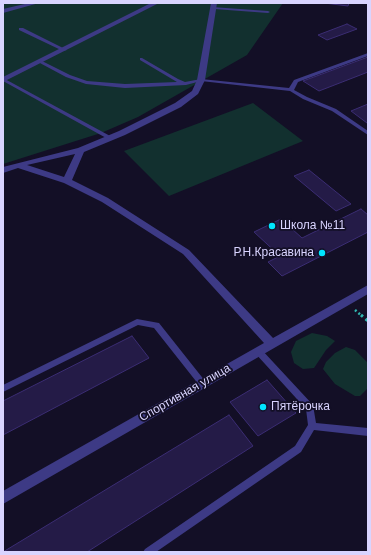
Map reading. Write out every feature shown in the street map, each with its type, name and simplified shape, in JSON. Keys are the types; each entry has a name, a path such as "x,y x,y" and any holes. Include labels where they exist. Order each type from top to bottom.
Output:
{"street":[{"path":"3,11 36,3"},
{"path":"4,80 156,3"},
{"path":"3,170 81,150 110,138 178,105 195,92 201,80 214,5"},
{"path":"68,181 81,150"},
{"path":"18,165 68,181 105,200 186,252 271,343"},
{"name":"Спортивная улица","path":"3,498 271,343 368,289"}],"lane":[{"path":"214,5 268,12"},
{"path":"21,29 65,50"},
{"path":"291,90 296,81 368,54"},
{"path":"142,59 176,80 186,83"},
{"path":"40,62 68,76 86,82 125,86 186,83 201,80 291,90 305,98 334,110 368,133"},
{"path":"4,80 110,138"},
{"path":"3,389 137,322 156,325 202,383"},
{"path":"148,552 298,449 312,426 310,408 258,351"},
{"path":"312,426 368,432"}],"path":[{"path":"345,302 368,321"}],"green space":[{"path":"3,3 283,3 247,55 138,117 101,133 3,164"},
{"path":"253,103 303,141 169,196 124,151"},
{"path":"312,333 327,336 335,341 326,350 314,368 303,369 294,363 291,352 296,341"},
{"path":"346,347 355,350 368,363 368,388 360,396 355,396 335,384 323,369 326,362 335,353"}],"building":[{"path":"324,3 349,3 348,6"},
{"path":"347,24 357,29 327,40 318,35"},
{"path":"368,57 368,72 319,91 303,81"},
{"path":"368,104 368,122 367,123 351,111"},
{"path":"309,170 351,204 336,211 294,176"},
{"path":"361,209 368,215 368,232 282,276 268,262 280,256 254,232 281,219 302,238"},
{"path":"132,336 149,358 3,435 3,401"},
{"name":"Пятёрочка","path":"267,380 296,413 258,436 230,402"},
{"path":"229,415 253,446 87,552 3,552"}],"place":[{"name":"Школа №11","path":"272,226"},
{"name":"Р.Н.Красавина","path":"322,253"},
{"name":"Пятёрочка","path":"263,407"}]}
